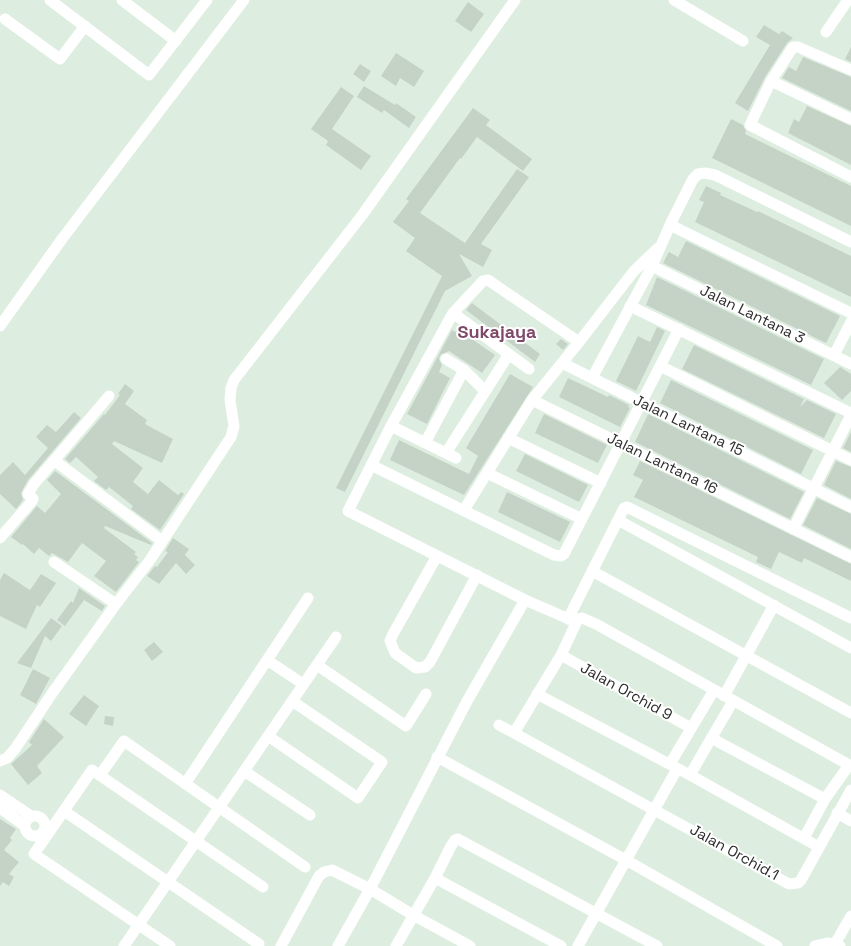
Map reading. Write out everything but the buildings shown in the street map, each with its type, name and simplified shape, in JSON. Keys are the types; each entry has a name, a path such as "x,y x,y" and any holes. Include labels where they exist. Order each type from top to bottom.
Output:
{"street":[{"path":"50,0 149,75 204,4 192,0"},
{"path":"122,0 176,41"},
{"path":"0,326 62,240 244,0"},
{"path":"0,761 7,758 15,749 116,604 150,560 231,437 234,426 230,400 234,380 363,214 515,0"},
{"path":"674,0 743,40"},
{"path":"826,32 848,0"},
{"path":"5,19 60,59 84,26"},
{"path":"851,70 795,47 791,50 771,81 750,125 851,177"},
{"path":"771,81 851,119"},
{"path":"592,378 652,266 693,178 698,174 705,172 723,179 851,242"},
{"path":"670,225 851,313"},
{"path":"464,510 532,400 634,271 661,246"},
{"name":"Jalan Lantana 3","path":"652,266 851,364"},
{"path":"579,342 488,280 483,281 453,313 348,509 350,513 525,600 572,621 586,619 850,766 825,799 804,838"},
{"path":"630,306 851,414 793,529"},
{"path":"453,313 529,369"},
{"path":"834,355 851,322"},
{"path":"371,465 557,556 564,554 679,329"},
{"path":"391,426 451,456 485,391 508,354"},
{"path":"446,359 464,370 485,391"},
{"name":"Jalan Lantana 15","path":"562,363 851,507"},
{"path":"660,366 851,460"},
{"path":"425,443 464,370"},
{"path":"0,538 32,502 33,499 28,493 87,420 109,396"},
{"name":"Jalan Lantana 16","path":"532,400 851,557"},
{"path":"508,438 601,483"},
{"path":"55,460 162,541"},
{"path":"487,473 582,519"},
{"path":"514,733 561,655 592,571 624,508 630,508 851,618"},
{"path":"618,520 851,648"},
{"path":"437,556 390,641 395,653 416,668 425,667 430,662 476,575"},
{"path":"54,562 116,604"},
{"path":"592,571 851,713"},
{"path":"184,784 308,598"},
{"path":"338,946 370,889 437,757 525,600"},
{"path":"690,774 711,738 746,655 774,605"},
{"path":"124,946 336,638"},
{"name":"Jalan Orchid 9","path":"561,655 691,728"},
{"path":"267,660 304,684"},
{"path":"317,665 406,726 426,694"},
{"path":"578,946 656,809 691,728 714,690"},
{"path":"536,694 690,774 819,847"},
{"path":"268,736 358,798 382,762 292,701"},
{"name":"Jalan Orchid.1","path":"499,725 656,809 789,884 798,883 801,880 844,808 851,790"},
{"path":"711,738 825,799"},
{"path":"100,775 124,741 305,867"},
{"path":"437,757 626,860 777,946"},
{"path":"170,946 34,854 38,840 64,810 92,770 263,887"},
{"path":"244,771 310,815"},
{"path":"0,795 28,821 28,833 38,840"},
{"path":"0,808 28,821"},
{"path":"844,808 851,821"},
{"path":"64,810 259,944"},
{"path":"28,821 35,816 42,818 49,826"},
{"path":"396,946 451,846 458,839 657,946"},
{"path":"280,946 319,876 324,872 332,870 370,889 470,946"},
{"path":"435,878 559,946"},
{"path":"815,946 822,944 838,945 851,916"}],"district":[{"name":"Sukajaya","path":"497,333"}]}
